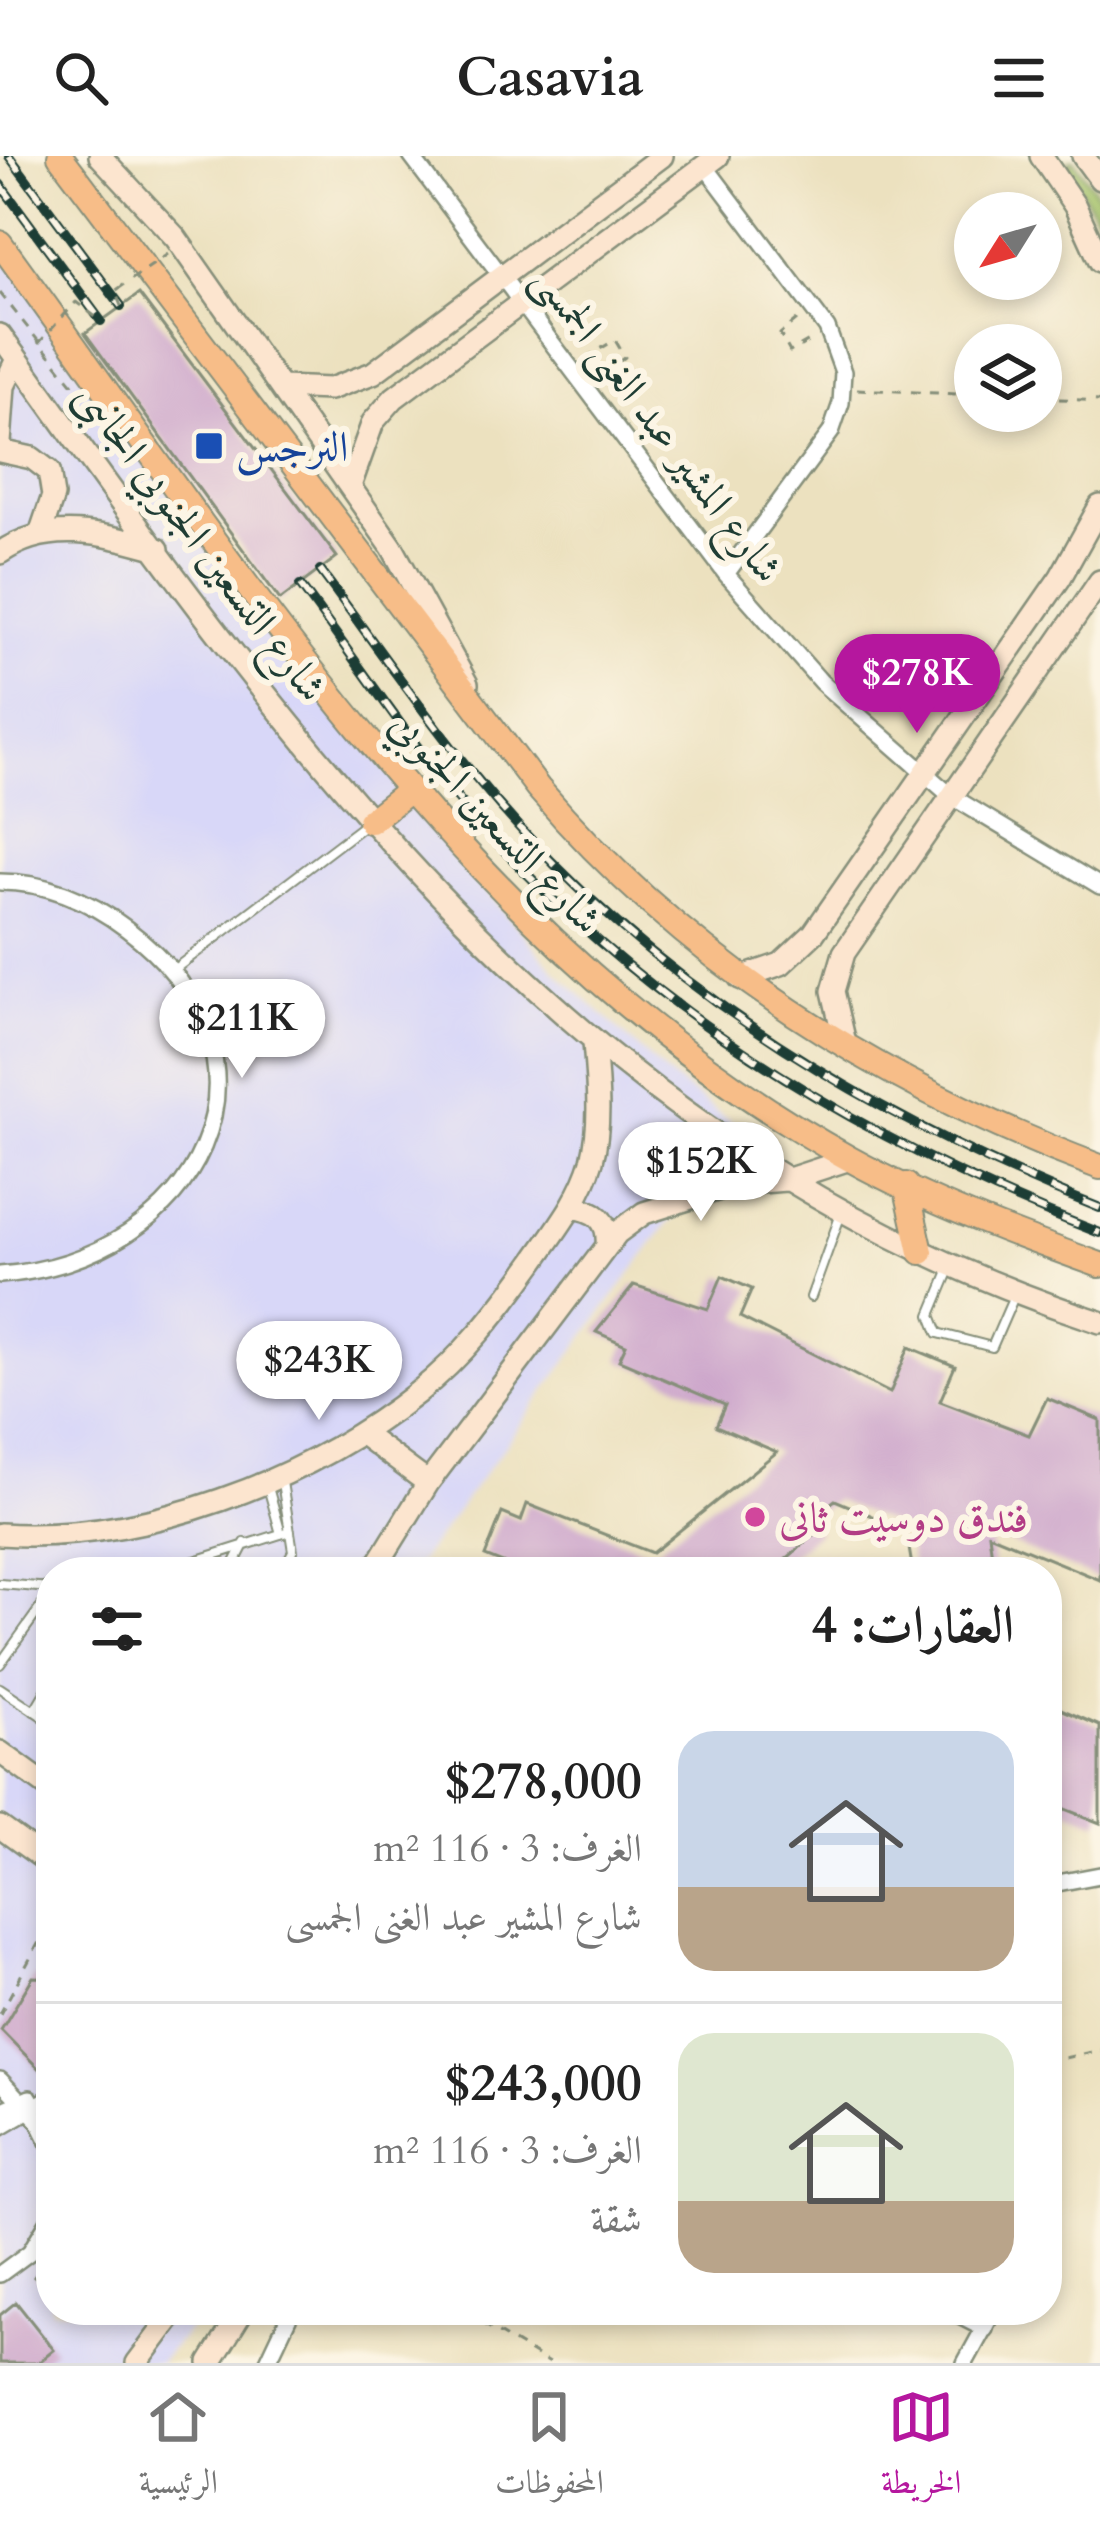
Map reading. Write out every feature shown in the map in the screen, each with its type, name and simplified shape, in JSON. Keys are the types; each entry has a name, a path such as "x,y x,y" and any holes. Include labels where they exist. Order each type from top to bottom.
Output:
{"main road":[{"name":"شارع التسعين الجنوبي","path":"60,156 477,707 583,841 661,918 740,978 844,1043 998,1125 1100,1167"},
{"name":"شارع التسعين الجنوبي","path":"0,243 261,603 408,791 561,949 630,1010 729,1084 850,1159 1100,1265"},
{"path":"370,821 408,791"},
{"path":"906,1185 921,1252"}],"street":[{"path":"100,156 176,238 350,486 429,606 477,707"},
{"name":"شارع المشير عبد الغنى الجمسى","path":"411,156 726,574 821,682 951,796 1100,886"},
{"path":"281,387 330,389 359,381 662,156"},
{"path":"1041,156 1075,206 1100,262"},
{"path":"1085,157 1100,179"},
{"path":"350,486 366,437 382,411 712,161 827,328 840,356 843,388 831,432 726,574"},
{"name":"شارع التسعين الجنوبي الجانبى","path":"0,335 158,549 370,821 505,964 684,1114 786,1180 951,1268 1100,1322"},
{"path":"17,358 4,386 0,447 32,458 49,471 53,496 40,534"},
{"path":"740,978 768,971 804,945 1076,552 1100,506"},
{"path":"0,553 40,534 77,532 158,549"},
{"path":"844,1043 833,991 844,953 1100,581"},
{"path":"0,881 52,888 91,904 142,940 172,971 196,1008 216,1070 212,1128 198,1165 163,1209 111,1244 65,1263 0,1275"},
{"path":"0,1534 99,1528 183,1510 273,1477 361,1433 419,1391 465,1349 572,1207 591,1164 598,1126 594,1042"},
{"path":"382,1557 428,1483 607,1245 644,1213 735,1184 786,1180 850,1159"},
{"path":"572,1207 595,1213 604,1222 607,1245"},
{"path":"361,1433 428,1483"},
{"path":"0,1752 36,1778"},
{"path":"0,1827 36,1853"},
{"path":"1062,1882 1100,1875"},
{"path":"0,2080 36,2118"},
{"path":"0,2111 36,2098"},
{"path":"0,2127 36,2103"},
{"path":"0,2274 36,2242"},
{"path":"137,2363 165,2325"},
{"path":"210,2363 234,2325"},
{"path":"267,2363 285,2325"},
{"path":"977,2325 985,2329"},
{"path":"965,2363 987,2325"}],"lane":[{"path":"172,971 370,821"},
{"path":"811,1297 842,1211"},
{"path":"951,1268 931,1315 938,1333 992,1347 1015,1294"},
{"path":"273,1477 293,1551 290,1557"},
{"path":"208,1557 285,1532"},
{"path":"238,1557 245,1543"},
{"path":"0,1583 36,1588"},
{"path":"0,1664 36,1612"},
{"path":"0,1688 34,1711 36,1708"}],"path":[{"path":"121,306 116,291 168,254"},
{"path":"0,293 83,399"},
{"path":"38,344 76,302 101,321"},
{"path":"813,308 779,338 793,352 827,328"},
{"path":"571,369 615,340 625,357 586,388"},
{"path":"843,388 954,393"},
{"path":"1062,399 1100,401"},
{"path":"0,2014 36,1948"},
{"path":"1062,2059 1100,2050"},
{"path":"485,2325 549,2363"}],"shaded area":[{"path":"0,247 451,850 555,971 666,1074 778,1157 716,1178 667,1224 423,1557 36,1557 36,2325 193,2325 159,2363 0,2363"}],"green space":[{"path":"1073,159 1100,197 1100,223 1065,165"}],"building":[{"name":"النرجس","path":"139,294 337,557 280,600 85,333"},
{"name":"فندق دوسيت ثانى","path":"722,1276 752,1289 740,1317 890,1393 909,1347 955,1366 940,1401 1029,1435 1047,1398 1100,1420 1100,1580 1062,1564 1062,1557 1044,1557 989,1534 992,1557 910,1557 906,1530 835,1500 809,1520 818,1532 789,1557 485,1556 502,1513 521,1521 527,1504 652,1553 777,1452 716,1426 725,1405 619,1360 626,1345 596,1332 634,1285 708,1309"},
{"path":"1062,1710 1100,1726 1100,1823 1062,1808"},
{"path":"33,1977 36,1977 36,2066 1,2030"},
{"path":"16,2302 54,2350 38,2363 0,2363 0,2315"}],"railway":[{"path":"9,156 121,306"},
{"path":"0,184 101,321"},
{"path":"320,570 453,749 537,847 681,975 758,1032 924,1129 1100,1208"},
{"path":"300,585 452,791 590,934 747,1054 831,1106 918,1153 1100,1233"}],"place":[{"name":"النرجس","path":"209,446"},
{"name":"فندق دوسيت ثانى","path":"755,1517"}]}
